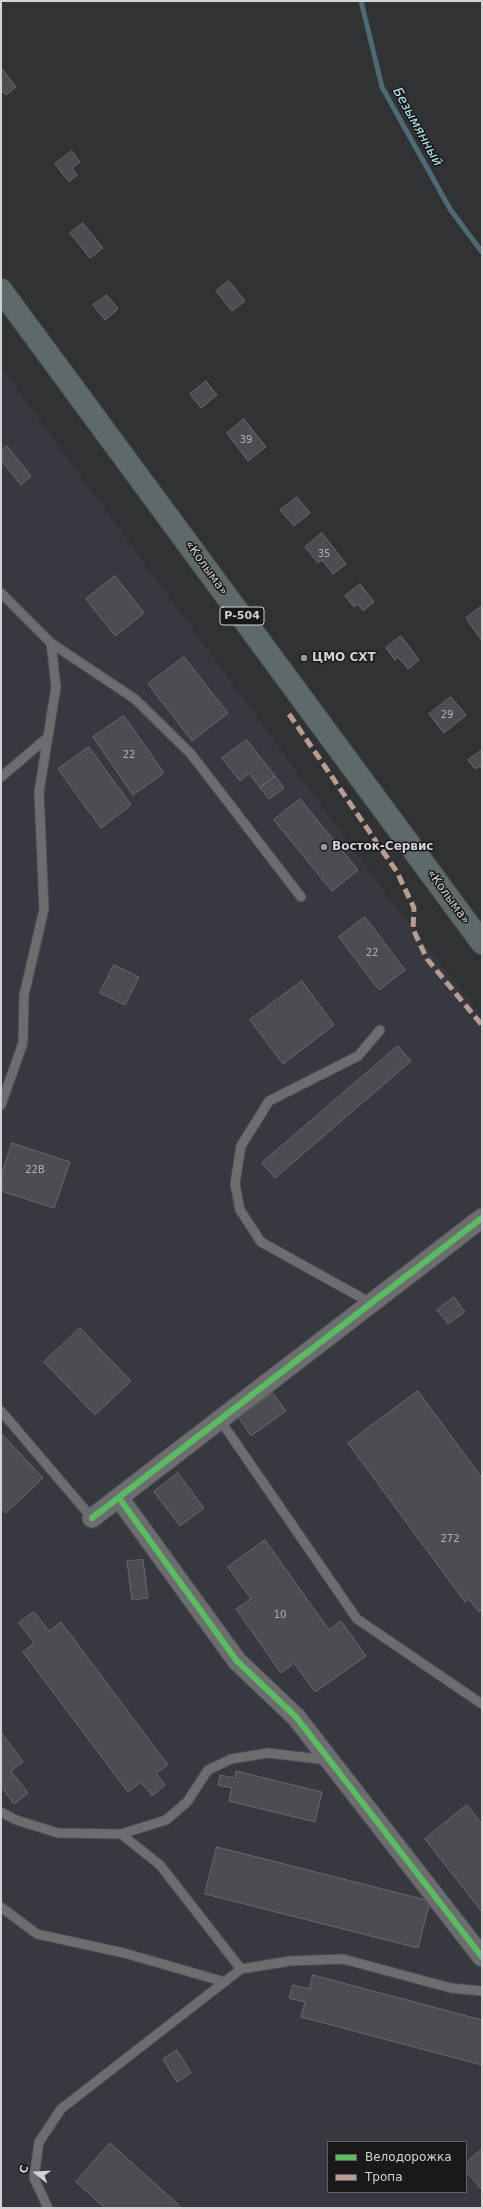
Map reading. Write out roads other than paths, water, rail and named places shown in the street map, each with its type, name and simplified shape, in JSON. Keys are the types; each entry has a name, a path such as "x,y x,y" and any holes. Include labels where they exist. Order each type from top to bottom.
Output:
{"highway":[{"name":"«Колыма»","path":"1,290 482,943"}],"street":[{"path":"92,1518 482,1218"},
{"path":"118,1498 237,1661 296,1717 482,1957"}],"lane":[{"path":"1,593 51,643 134,699 191,754 301,897"},
{"path":"1,1105 23,1043 24,995 44,910 39,792 56,687 51,643"},
{"path":"1,778 48,737"},
{"path":"371,1304 261,1242 240,1210 235,1184 242,1146 269,1101 358,1056 380,1030"},
{"path":"1,1411 92,1518"},
{"path":"220,1420 356,1619 482,1704"},
{"path":"1,1812 16,1820 58,1833 121,1834 166,1820 187,1802 208,1770 231,1759 268,1753 330,1760"},
{"path":"121,1834 160,1865 241,1969"},
{"path":"1,1907 37,1934 124,1953 224,1982"},
{"path":"48,2208 34,2178 39,2142 61,2109 241,1969 290,1961 343,1959 451,1988 482,1991"}],"waterway":[{"name":"Безымянный","path":"361,1 382,87 450,209 482,252"}],"place":[{"name":"ЦМО СХТ","path":"304,658"},
{"name":"Восток-Сервис","path":"324,847"}]}
